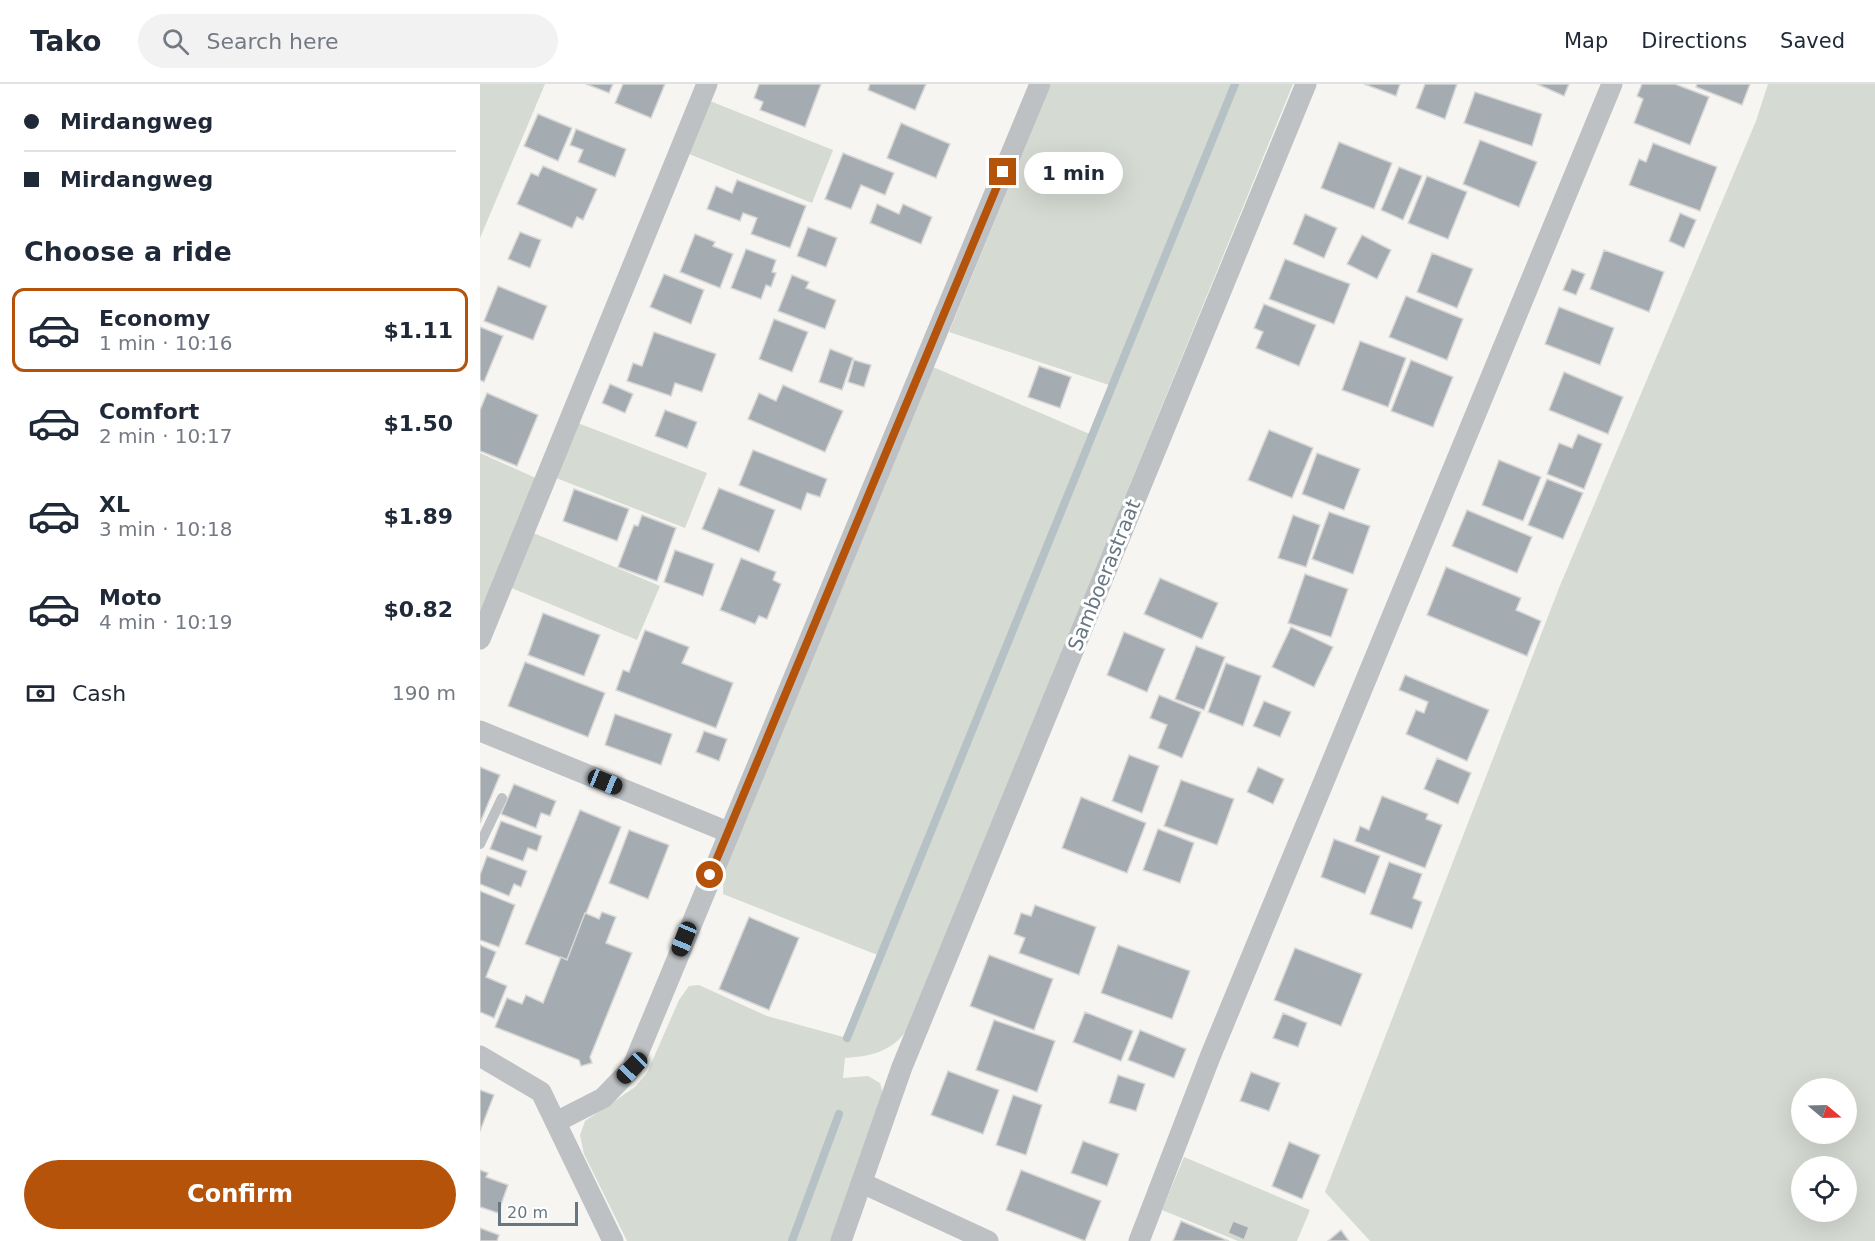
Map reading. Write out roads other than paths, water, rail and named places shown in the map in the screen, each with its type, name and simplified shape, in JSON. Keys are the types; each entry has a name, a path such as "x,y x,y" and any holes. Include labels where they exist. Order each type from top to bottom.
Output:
{"street":[{"path":"480,639 707,84"},
{"path":"556,1122 603,1098 632,1068 1040,84"},
{"name":"Samboerastraat","path":"841,1241 902,1067 1306,84"},
{"path":"1139,1241 1210,1057 1612,84"},
{"path":"480,731 728,832"},
{"path":"480,1056 541,1092 613,1241"},
{"path":"862,1183 988,1241"}],"lane":[{"path":"480,844 502,798"}],"waterway":[{"path":"847,1038 1235,84"},
{"path":"792,1241 839,1114"}]}
